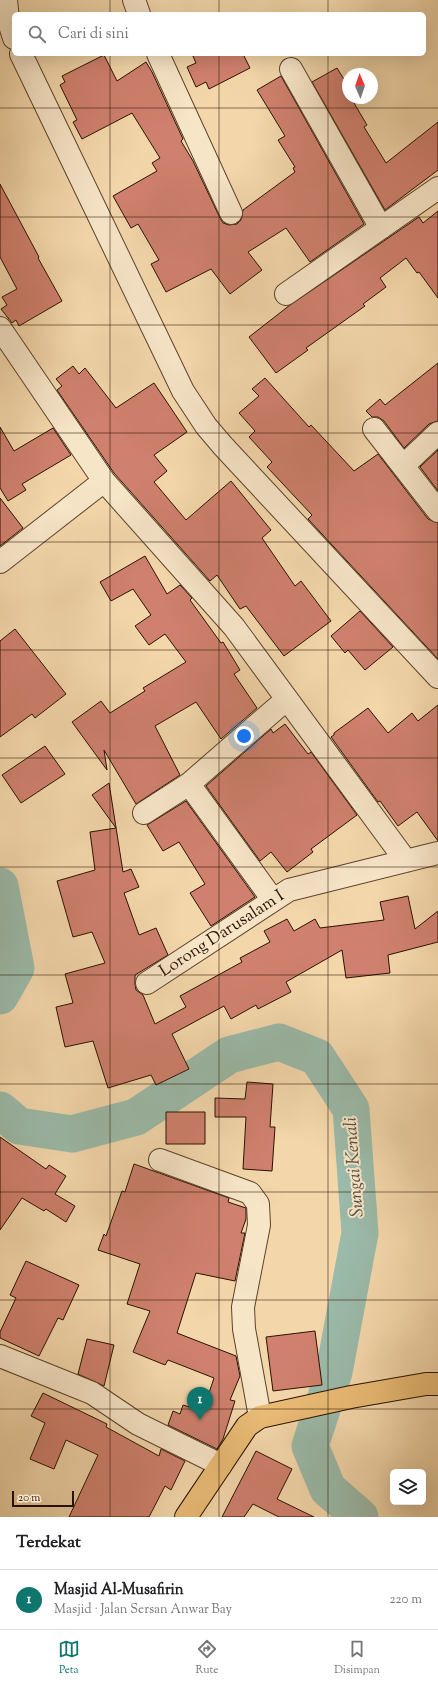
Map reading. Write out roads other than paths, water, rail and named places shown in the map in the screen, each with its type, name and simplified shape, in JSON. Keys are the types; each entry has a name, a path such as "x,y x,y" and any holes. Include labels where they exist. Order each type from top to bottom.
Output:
{"main road":[{"path":"186,1517 247,1426 265,1416 350,1397 426,1384 438,1384"}],"street":[{"path":"6,0 8,19 12,32"},
{"path":"134,0 138,12"},
{"path":"22,56 192,406 223,446 438,677"},
{"path":"159,56 231,213"},
{"path":"291,69 380,228"},
{"path":"286,294 438,188"},
{"path":"0,328 6,351 104,481 234,628 406,861"},
{"path":"374,429 438,511"},
{"path":"403,466 438,433"},
{"path":"0,562 104,481"},
{"path":"144,813 189,784 286,699"},
{"path":"189,784 273,900"},
{"name":"Lorong Darusalam I","path":"147,983 289,890 438,853"},
{"path":"160,1160 250,1193 258,1204 259,1225 243,1307 244,1329 265,1416"},
{"path":"0,1356 87,1390 99,1396 138,1424 221,1465"}],"waterway":[{"name":"Sungai Kenali","path":"0,886 16,968 0,996"},
{"name":"Sungai Kenali","path":"0,1110 19,1126 72,1134 136,1117 229,1055 279,1042 317,1057 351,1109 360,1233 334,1372 310,1446 328,1489 360,1517"}],"place":[{"name":"Masjid Al-Musafirin","path":"200,1420"}]}
